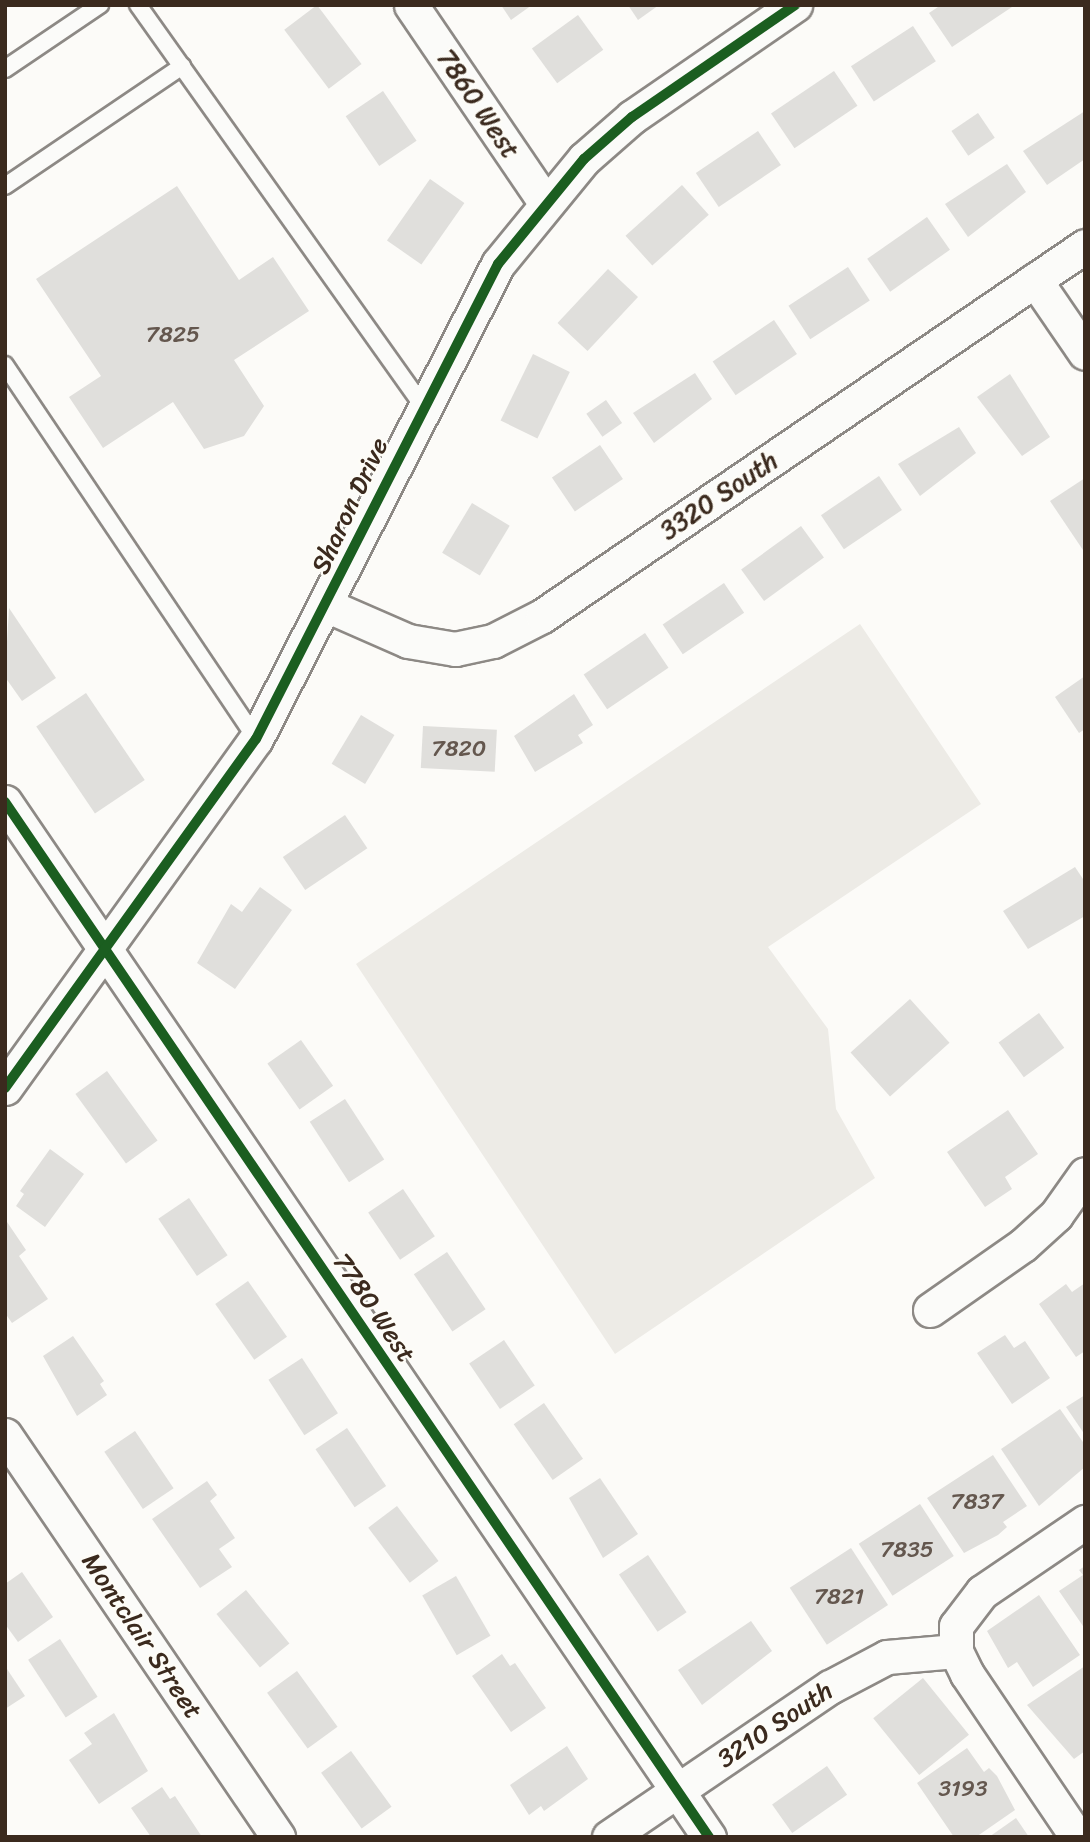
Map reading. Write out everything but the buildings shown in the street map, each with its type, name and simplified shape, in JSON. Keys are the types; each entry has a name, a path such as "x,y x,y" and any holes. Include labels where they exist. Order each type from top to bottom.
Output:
{"street":[{"name":"7860 West","path":"411,5 545,202"},
{"name":"Sharon Drive","path":"5,1088 256,739 328,606 423,406 498,264 545,202 632,117 795,5"},
{"name":"3320 South","path":"328,606 408,641 455,649 493,641 542,616 1085,247"},
{"path":"1035,280 1085,353"},
{"name":"7780 West","path":"5,802 709,1837"},
{"path":"930,1310 1023,1245 1056,1216 1085,1174"},
{"name":"Montclair Street","path":"5,1435 278,1837"},
{"path":"1074,1815 956,1639 966,1607 982,1592 1085,1522"},
{"name":"3210 South","path":"609,1837 830,1687 887,1657 956,1639"}],"lane":[{"path":"5,69 100,5"},
{"path":"138,5 423,406"},
{"path":"5,186 182,66"},
{"path":"5,365 256,739"}],"shaded area":[{"path":"860,624 981,804 768,947 828,1029 836,1109 875,1178 615,1354 356,964"}],"cycle path":[{"path":"5,1088 256,739 498,264 584,159 632,117 795,5"},
{"path":"5,802 709,1837"}]}
